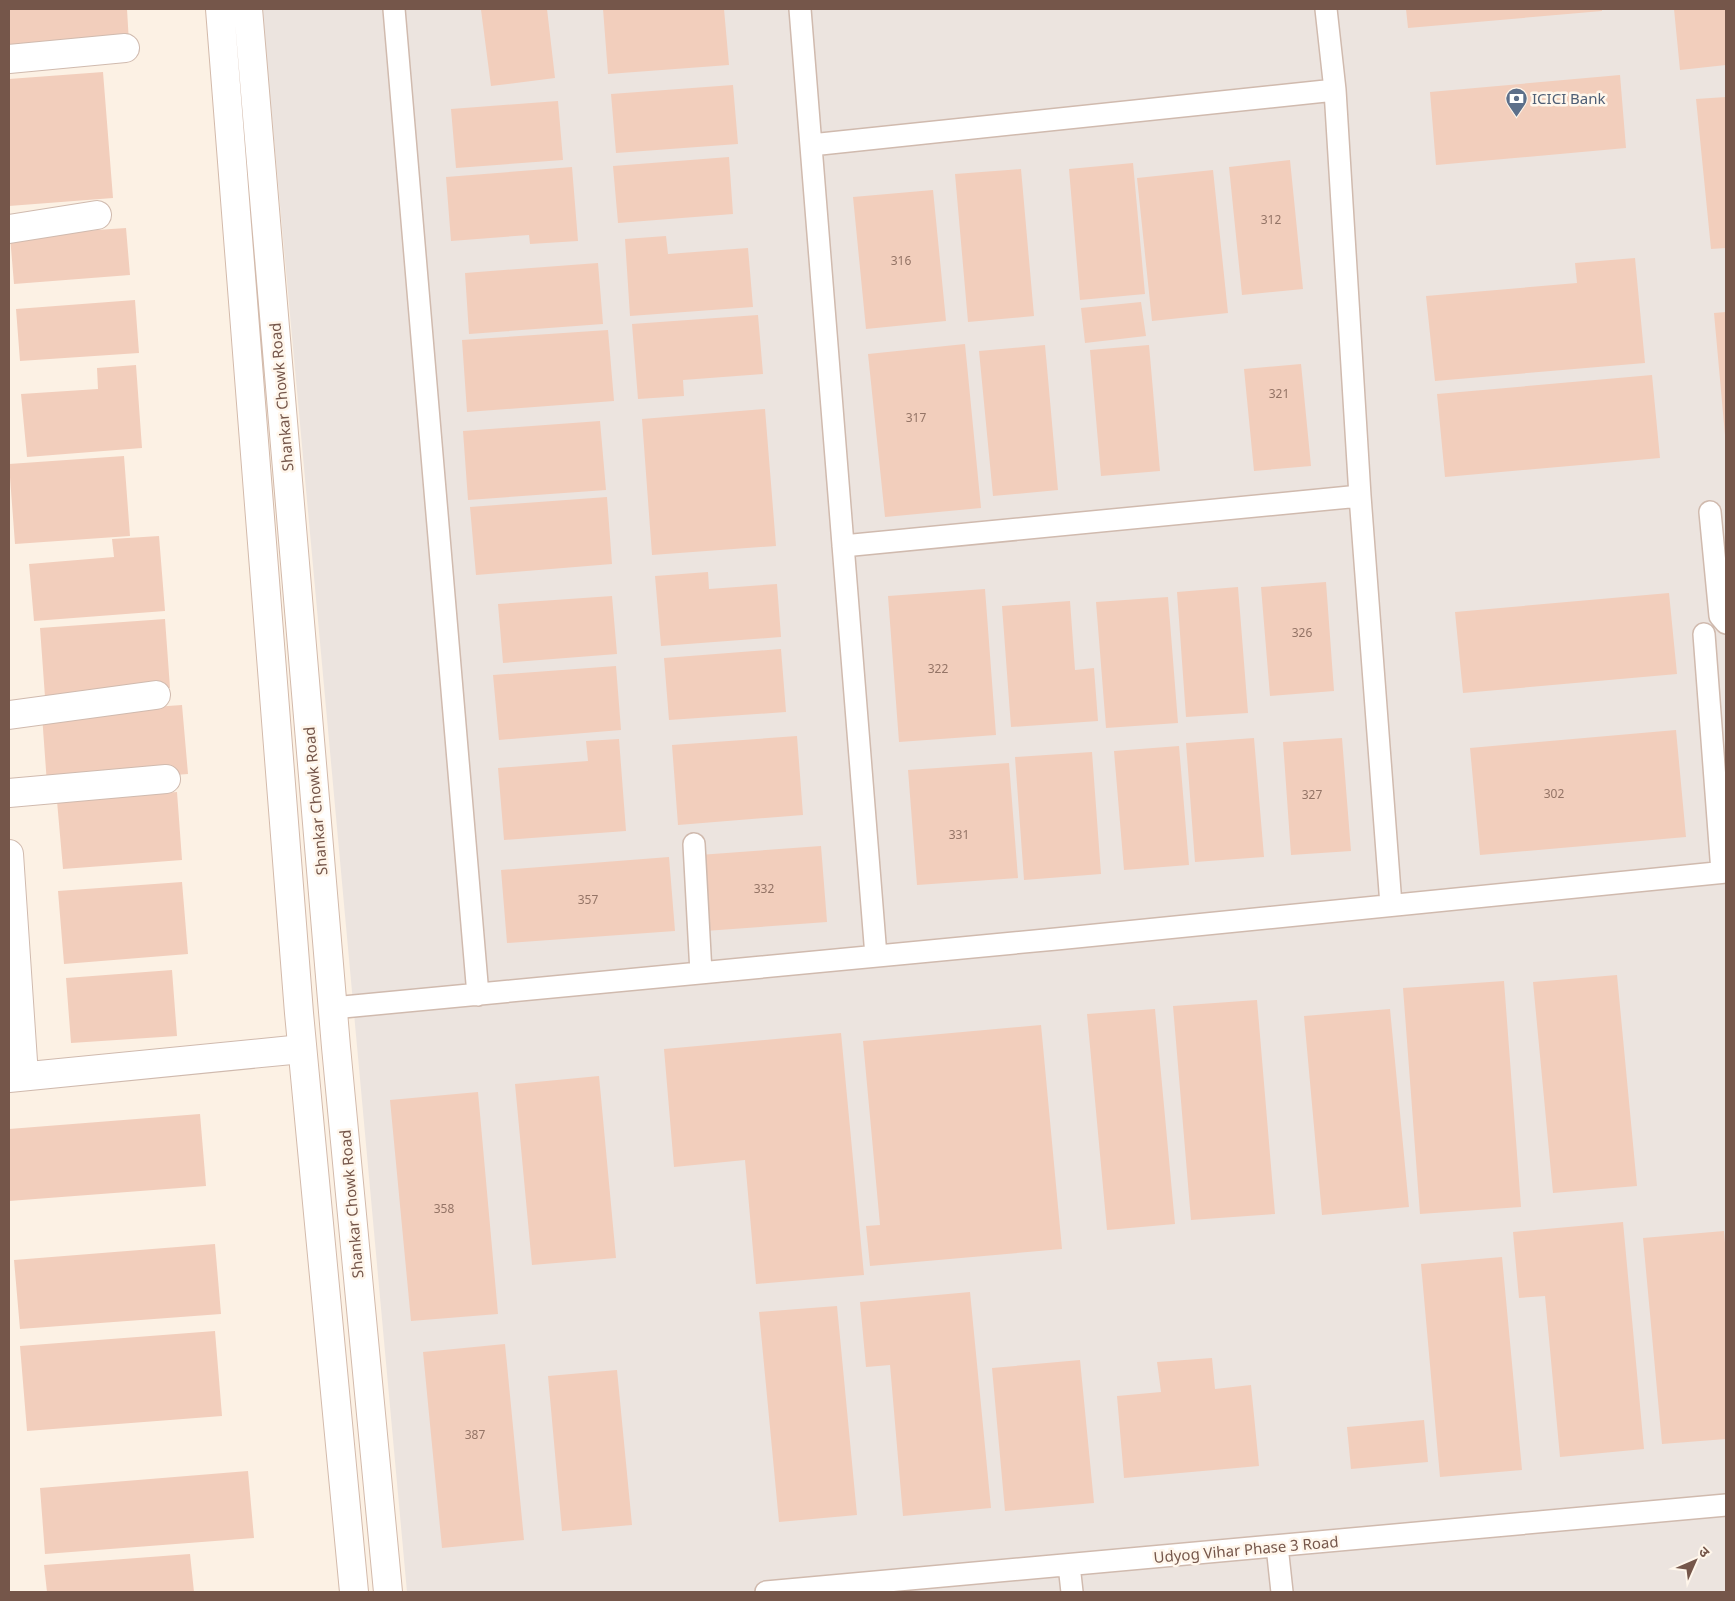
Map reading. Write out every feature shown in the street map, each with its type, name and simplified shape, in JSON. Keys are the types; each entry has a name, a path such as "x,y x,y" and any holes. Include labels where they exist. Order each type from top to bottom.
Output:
{"main road":[{"name":"Shankar Chowk Road","path":"220,9 302,1049 354,1592"},
{"name":"Shankar Chowk Road","path":"248,9 333,1008 388,1592"},
{"path":"9,59 125,48"},
{"path":"9,229 97,215"},
{"path":"9,714 156,695"},
{"path":"9,793 166,779"},
{"path":"9,854 17,1077 302,1049"}],"lane":[{"path":"394,9 478,994"},
{"path":"800,9 876,956"},
{"path":"1326,9 1335,90 1360,496 1391,905"},
{"path":"811,145 1335,90"},
{"path":"843,546 1360,496"},
{"path":"1710,512 1720,616 1726,623"},
{"path":"333,1008 1056,939 1724,872 1704,634"},
{"path":"694,844 701,973"},
{"name":"Udyog Vihar Phase 3 Road","path":"766,1592 853,1588 1070,1565 1726,1505"},
{"path":"1277,1546 1282,1592"},
{"path":"1070,1565 1072,1592"}],"shaded area":[{"path":"262,9 1726,9 1726,1592 407,1592"}],"building":[{"path":"9,9 127,9 129,43 9,51"},
{"path":"547,9 555,78 491,86 481,10"},
{"path":"603,9 724,9 729,65 608,74"},
{"path":"1406,9 1602,9 1602,11 1408,28"},
{"path":"1674,9 1726,9 1726,65 1680,70"},
{"path":"103,72 113,198 9,206 9,79"},
{"path":"1620,75 1626,148 1436,165 1430,92"},
{"path":"733,85 738,144 616,153 611,94"},
{"path":"1726,97 1726,248 1711,249 1696,99"},
{"path":"558,101 563,160 456,168 451,109"},
{"path":"729,157 733,214 618,223 613,166"},
{"path":"1290,160 1303,289 1242,295 1229,167"},
{"path":"1133,163 1145,294 1080,300 1069,169"},
{"path":"572,167 578,241 530,244 529,235 451,241 446,177"},
{"path":"1021,169 1034,316 968,322 955,174"},
{"path":"1213,170 1228,313 1152,321 1137,178"},
{"path":"933,190 946,321 866,329 853,197"},
{"path":"126,228 130,275 14,284 10,236"},
{"path":"666,236 668,254 748,248 753,307 630,316 625,239"},
{"path":"1635,258 1645,363 1435,381 1426,296 1577,283 1575,263"},
{"path":"598,263 603,324 469,334 465,273"},
{"path":"135,300 139,353 20,361 16,309"},
{"path":"1141,302 1146,336 1085,343 1081,308"},
{"path":"1726,312 1726,435 1725,435 1714,313"},
{"path":"758,315 763,374 683,380 684,396 638,399 632,324"},
{"path":"608,330 614,401 467,412 462,340"},
{"path":"965,344 981,508 885,517 868,354"},
{"path":"1045,345 1058,490 993,496 979,351"},
{"path":"1149,345 1160,471 1101,476 1090,350"},
{"path":"1301,364 1311,466 1254,471 1244,369"},
{"path":"136,365 142,448 27,457 21,394 98,389 97,368"},
{"path":"1652,375 1660,458 1445,477 1437,394"},
{"path":"765,409 776,546 652,555 642,419"},
{"path":"600,421 606,490 468,500 463,431"},
{"path":"124,456 130,536 15,544 9,464"},
{"path":"607,497 612,564 476,575 470,507"},
{"path":"159,536 165,611 34,621 29,564 114,557 112,539"},
{"path":"708,572 709,589 777,584 781,637 661,646 655,576"},
{"path":"1326,582 1334,691 1270,696 1261,587"},
{"path":"1238,587 1248,713 1186,717 1177,592"},
{"path":"985,589 996,735 899,742 888,596"},
{"path":"1669,593 1677,674 1463,693 1455,612"},
{"path":"612,596 617,654 503,663 498,604"},
{"path":"1168,597 1178,723 1106,728 1096,602"},
{"path":"1070,601 1075,670 1094,668 1098,721 1011,727 1002,606"},
{"path":"165,619 170,688 45,697 40,628"},
{"path":"781,649 786,712 669,720 664,658"},
{"path":"616,666 621,730 499,740 493,675"},
{"path":"182,705 188,774 47,784 42,715"},
{"path":"1676,730 1686,837 1480,855 1470,748"},
{"path":"797,736 803,815 678,825 672,745"},
{"path":"1254,738 1264,857 1195,862 1186,743"},
{"path":"1342,738 1351,851 1291,855 1283,742"},
{"path":"619,739 626,831 504,840 498,768 588,761 586,741"},
{"path":"1179,746 1189,865 1124,870 1114,751"},
{"path":"1092,752 1101,874 1024,880 1015,757"},
{"path":"1009,763 1018,878 917,885 908,770"},
{"path":"177,792 182,860 63,869 57,801"},
{"path":"821,846 827,922 705,931 699,855"},
{"path":"669,857 675,931 507,943 501,870"},
{"path":"182,882 188,954 64,964 58,891"},
{"path":"172,970 177,1036 71,1043 66,978"},
{"path":"1617,975 1637,1186 1553,1193 1533,982"},
{"path":"1504,981 1521,1207 1420,1214 1403,988"},
{"path":"1257,1000 1275,1214 1191,1220 1173,1006"},
{"path":"1155,1009 1175,1224 1107,1230 1087,1014"},
{"path":"1390,1009 1409,1207 1322,1215 1304,1016"},
{"path":"1041,1025 1062,1249 870,1266 866,1226 880,1225 863,1041"},
{"path":"841,1033 864,1275 756,1284 745,1160 674,1167 664,1049"},
{"path":"599,1076 616,1258 532,1265 515,1084"},
{"path":"478,1092 498,1314 411,1321 390,1100"},
{"path":"200,1114 206,1186 9,1201 9,1129"},
{"path":"1623,1222 1644,1449 1560,1457 1545,1296 1519,1298 1513,1232"},
{"path":"1724,1231 1726,1254 1726,1439 1662,1444 1643,1238"},
{"path":"215,1244 221,1314 20,1329 14,1260"},
{"path":"1502,1257 1522,1470 1440,1477 1421,1264"},
{"path":"970,1292 991,1508 903,1516 890,1365 866,1367 860,1302"},
{"path":"837,1306 857,1515 779,1522 759,1312"},
{"path":"215,1331 222,1416 27,1431 20,1346"},
{"path":"505,1344 524,1540 442,1548 423,1352"},
{"path":"1212,1358 1215,1389 1251,1385 1259,1466 1124,1478 1117,1396 1161,1392 1157,1362"},
{"path":"1080,1360 1094,1503 1005,1511 992,1368"},
{"path":"617,1370 632,1525 562,1531 548,1376"},
{"path":"1424,1420 1428,1462 1351,1469 1347,1427"},
{"path":"248,1471 254,1538 45,1554 40,1488"},
{"path":"190,1554 194,1592 47,1592 44,1565"}],"place":[{"name":"ICICI Bank","path":"1516,117"}]}
